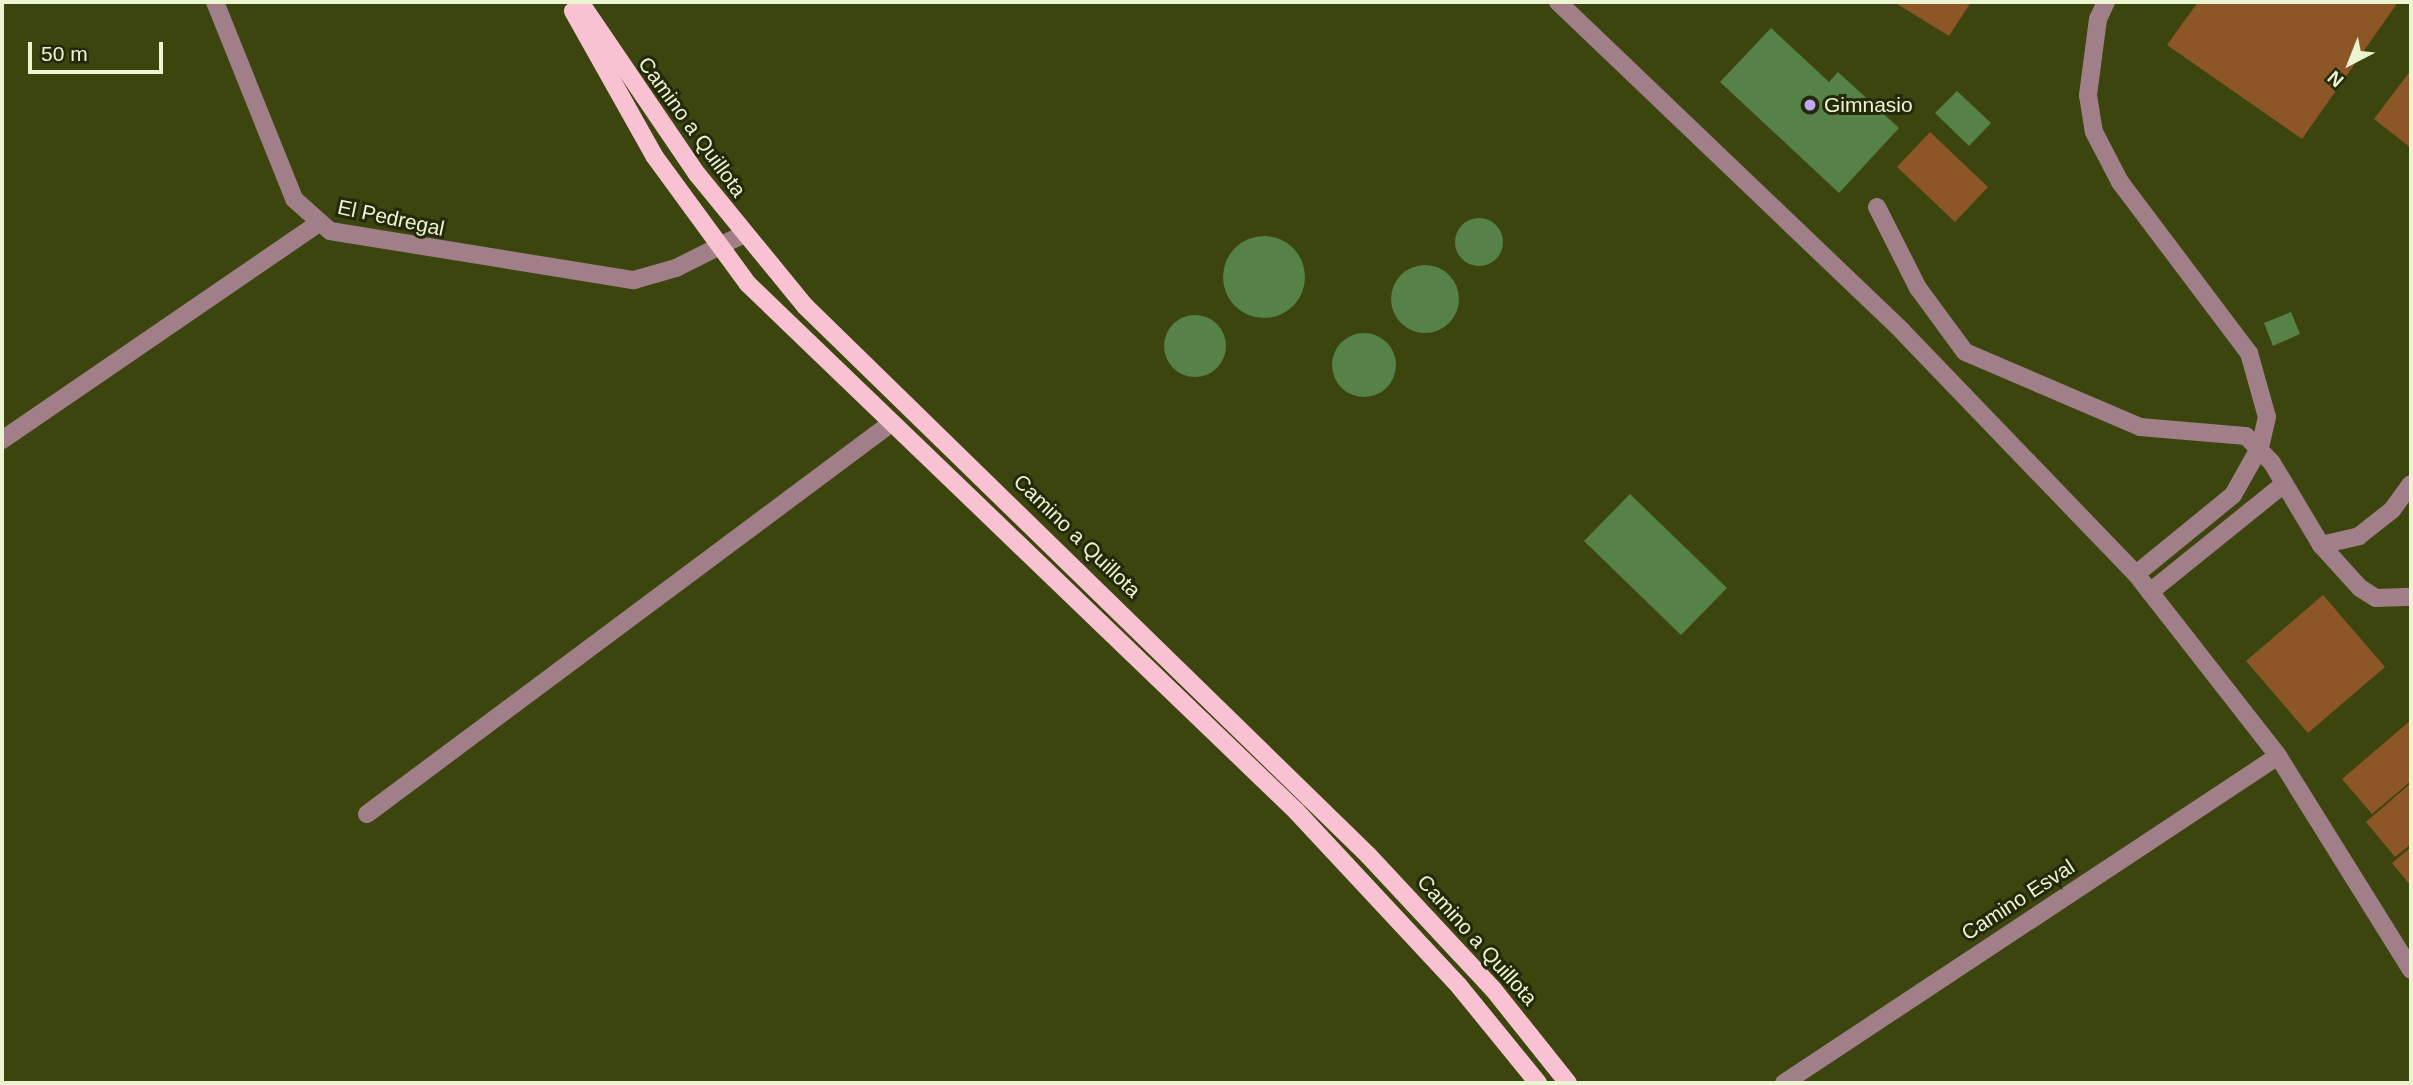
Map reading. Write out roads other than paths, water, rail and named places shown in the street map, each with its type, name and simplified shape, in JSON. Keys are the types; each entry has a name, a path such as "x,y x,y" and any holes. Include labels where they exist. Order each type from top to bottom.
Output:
{"main road":[{"name":"Camino a Quillota","path":"569,2 654,157 719,249 890,424 1103,619 1296,811 1459,986 1538,1083"},
{"name":"Camino a Quillota","path":"580,2 634,89 742,235 805,306 1368,855 1493,989 1568,1083"}],"street":[{"path":"215,2 294,199 317,224"},
{"path":"1558,2 1902,331 2136,575 2278,756 2411,970"},
{"path":"2106,2 2098,19 2088,95 2094,132 2120,182 2249,353 2267,417 2260,447 2233,495 2136,575"},
{"path":"1877,207 1917,288 1965,352 2140,427 2166,433 2228,430 2260,447 2321,545 2376,598 2411,597"},
{"name":"El Pedregal","path":"2,440 317,224 350,237 614,279 652,277 719,249 742,235"},
{"path":"367,814 890,424"},
{"path":"2150,592 2284,484"},
{"path":"2321,545 2359,536 2411,484"},
{"name":"Camino Esval","path":"1784,1083 2278,756"}],"place":[{"name":"Gimnasio","path":"1810,105"}]}
